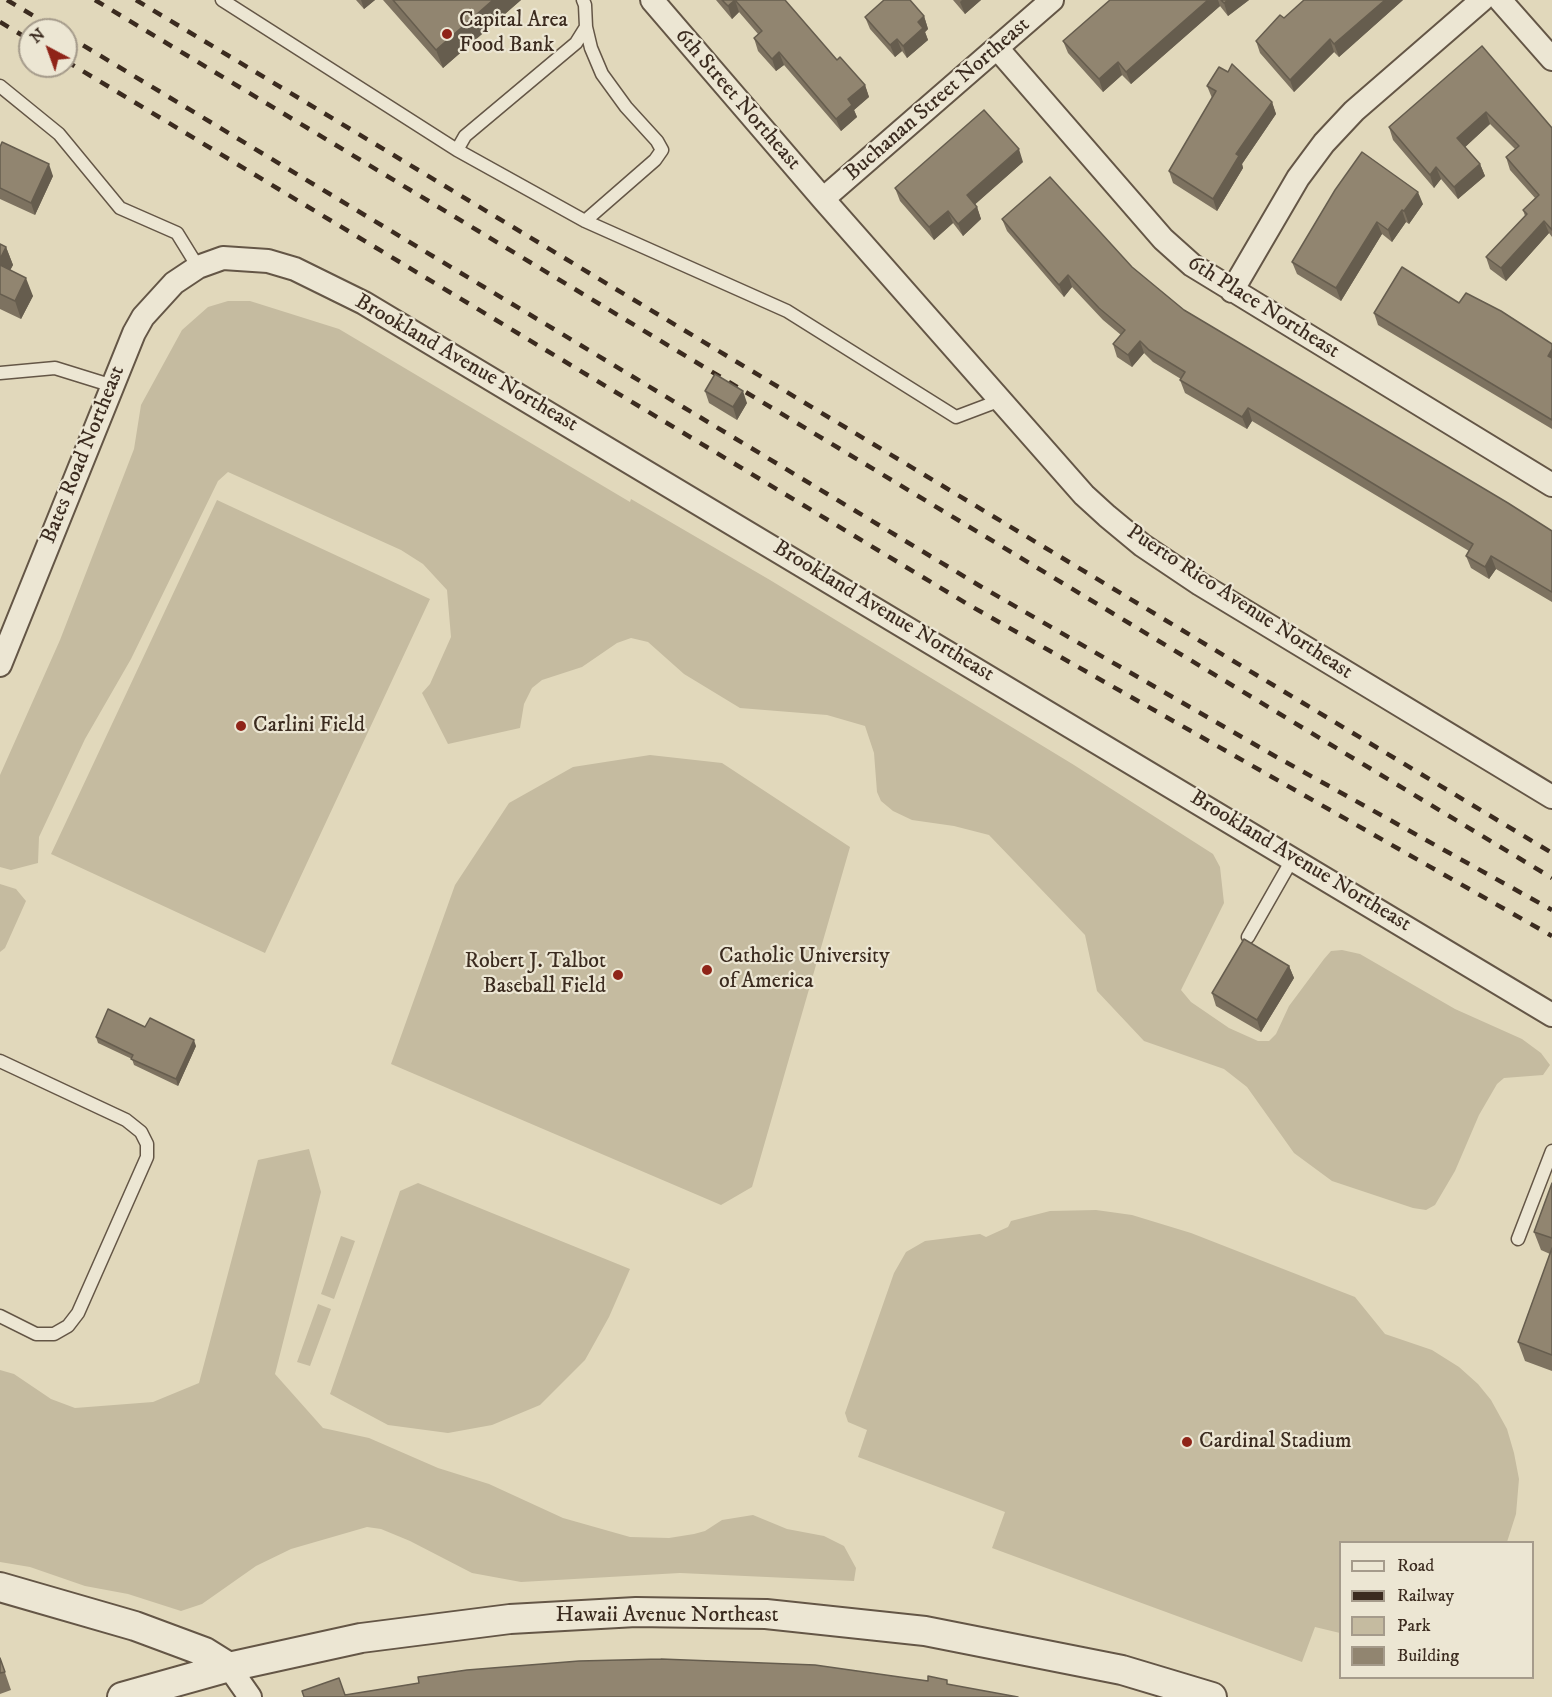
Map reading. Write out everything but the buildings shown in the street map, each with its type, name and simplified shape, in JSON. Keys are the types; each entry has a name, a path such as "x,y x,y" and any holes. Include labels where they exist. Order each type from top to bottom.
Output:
{"street":[{"name":"6th Street Northeast","path":"652,0 823,200"},
{"name":"Buchanan Street Northeast","path":"823,200 1052,0"},
{"path":"1232,291 1298,178 1324,143 1354,111 1482,0"},
{"path":"1500,0 1552,59"},
{"name":"6th Place Northeast","path":"997,48 1163,239 1192,265 1552,486"},
{"name":"Puerto Rico Avenue Northeast","path":"823,200 1084,495 1142,545 1200,584 1552,797"},
{"name":"Brookland Avenue Northeast","path":"198,267 223,258 268,261 295,269 355,298 1293,858 1552,1016"},
{"name":"Bates Road Northeast","path":"1,661 142,317 174,284 198,267"},
{"path":"0,1587 135,1626 206,1652 228,1667 249,1697"},
{"name":"Hawaii Avenue Northeast","path":"122,1697 228,1667 360,1638 474,1622 575,1614 700,1612 810,1617 925,1631 1049,1654 1156,1689 1212,1697"}],"lane":[{"path":"222,0 457,150 585,220 787,311 956,417 1001,400"},
{"path":"583,0 591,48 602,74 662,150 655,160 585,220"},
{"path":"457,150 465,136 576,43 586,27"},
{"path":"0,86 59,134 120,208 177,232 198,267"},
{"path":"0,373 55,368 113,386"},
{"path":"1248,937 1293,858"},
{"path":"0,1061 126,1120 141,1132 147,1144 147,1157 78,1313 68,1326 54,1334 36,1334 0,1316"},
{"path":"1518,1239 1552,1151"}],"green space":[{"path":"228,301 250,301 339,329 630,502 631,499 770,580 1074,765 1213,854 1220,867 1224,903 1181,990 1191,1002 1229,1028 1258,1041 1269,1041 1276,1034 1289,1006 1324,959 1331,951 1342,950 1360,954 1455,1009 1522,1039 1541,1053 1550,1065 1543,1075 1504,1078 1497,1084 1479,1115 1455,1171 1435,1205 1426,1210 1413,1208 1332,1181 1294,1153 1247,1087 1224,1069 1144,1041 1097,991 1085,935 989,835 954,826 912,820 893,811 881,801 877,792 874,753 865,726 827,715 740,708 684,674 648,642 631,638 617,643 582,667 542,680 532,688 524,704 520,728 448,744 422,693 430,684 451,637 447,590 423,564 401,550 228,472 218,481 131,659 85,739 39,837 38,863 11,870 0,867 0,775 60,640 134,449 141,405 182,330 208,307"},
{"name":"Carlini Field","path":"217,500 430,599 265,953 51,854"},
{"name":"Robert J. Talbot Baseball Field","path":"650,755 722,763 850,847 752,1187 721,1205 391,1064 455,885 509,803 573,767"},
{"path":"0,884 16,889 26,901 5,948 0,952"},
{"path":"309,1149 321,1192 275,1374 323,1428 369,1438 438,1468 489,1484 563,1518 630,1537 669,1538 694,1534 705,1531 722,1520 753,1515 787,1529 824,1536 844,1546 856,1568 854,1581 680,1573 521,1582 472,1573 410,1541 381,1529 367,1527 291,1549 256,1566 202,1604 181,1611 128,1594 85,1586 30,1567 0,1562 0,1370 14,1374 51,1399 75,1408 153,1402 199,1383 258,1160"},
{"path":"418,1183 630,1269 609,1317 585,1360 540,1405 492,1425 448,1433 388,1425 330,1394 400,1191"},
{"name":"Cardinal Stadium","path":"1096,1210 1132,1215 1191,1233 1355,1297 1385,1334 1432,1350 1459,1367 1478,1384 1491,1400 1507,1429 1514,1453 1519,1479 1516,1514 1507,1541 1339,1541 1339,1633 1315,1627 1302,1662 992,1548 1005,1512 858,1457 867,1430 848,1422 845,1413 894,1273 906,1252 925,1241 980,1234 986,1237 1008,1227 1011,1221 1050,1211"},
{"path":"341,1236 355,1241 334,1299 321,1294"},
{"path":"318,1304 331,1309 310,1366 297,1362"}],"railway":[{"path":"7,0 37,18"},
{"path":"95,0 1552,878"},
{"path":"136,0 1552,853"},
{"path":"0,22 18,33"},
{"path":"78,42 980,586 1273,755 1552,910"},
{"path":"78,68 969,605 1552,936"}],"place":[{"name":"Capital Area Food Bank","path":"447,34"},
{"name":"Carlini Field","path":"241,726"},
{"name":"Catholic University of America","path":"707,970"},
{"name":"Robert J. Talbot Baseball Field","path":"618,975"},
{"name":"Cardinal Stadium","path":"1187,1442"}]}
